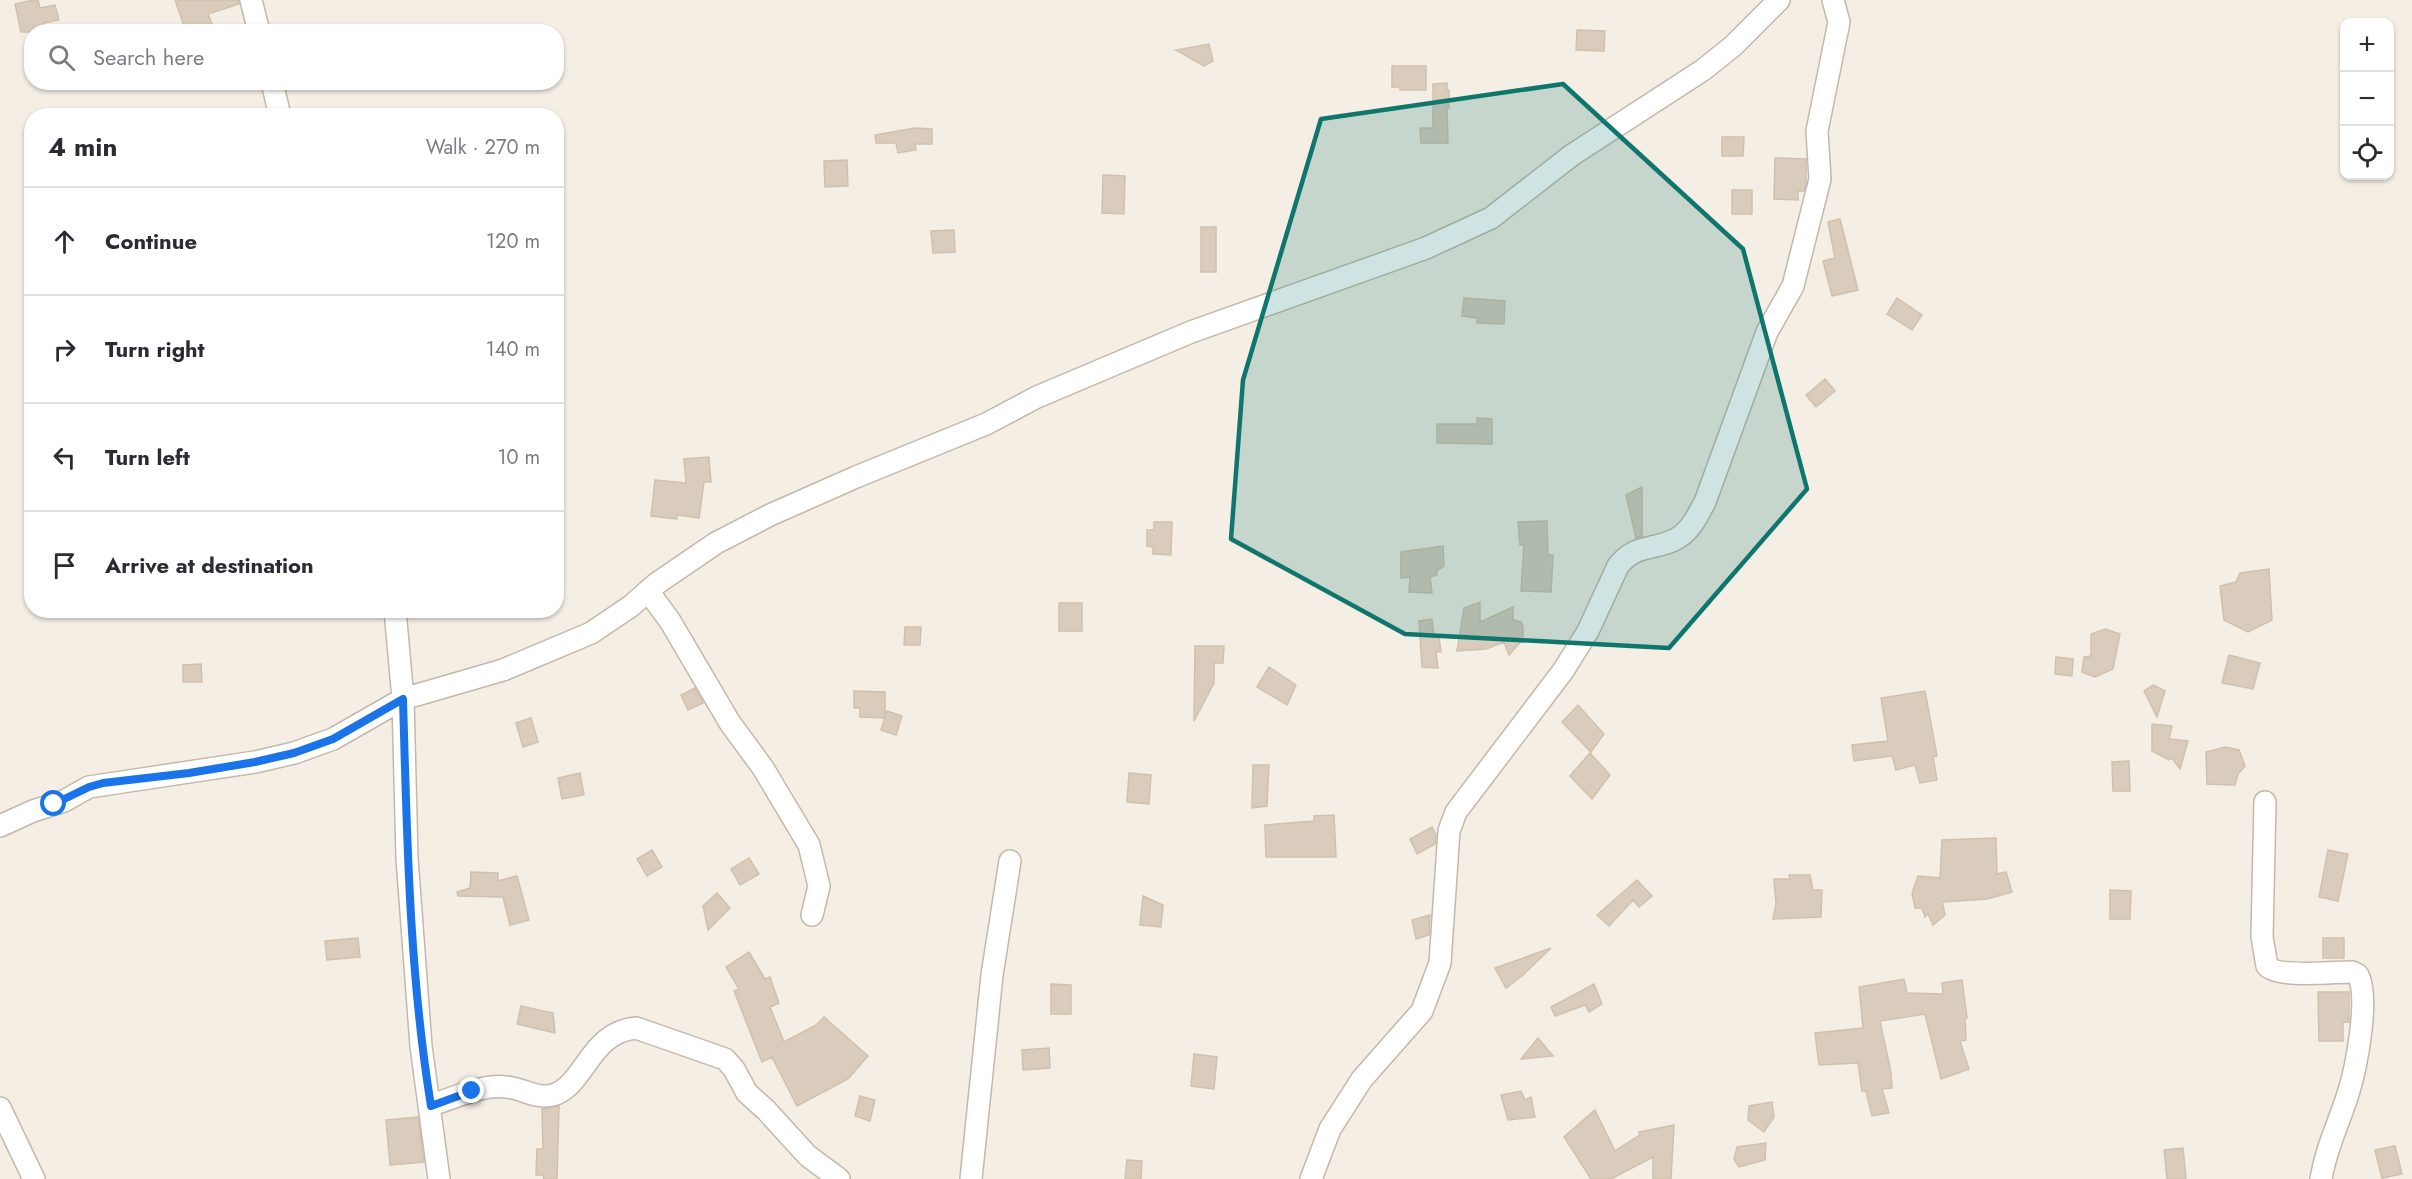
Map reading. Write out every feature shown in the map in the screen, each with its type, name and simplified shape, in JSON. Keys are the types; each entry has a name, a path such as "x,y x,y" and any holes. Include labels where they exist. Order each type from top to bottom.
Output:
{"street":[{"path":"251,0 257,24"},
{"path":"0,826 33,811 64,801 89,787 255,762 294,753 333,739 403,699 503,670 591,633 716,543 834,486 986,424 1037,397 1191,332 1426,249 1491,218 1572,155 1703,70 1733,46 1779,0"},
{"path":"1311,1179 1330,1129 1362,1079 1422,1011 1440,963 1449,831 1456,812 1563,671 1588,631 1618,566 1624,558 1644,547 1678,538 1691,526 1705,502 1767,332 1792,286 1820,179 1816,131 1839,22 1833,0"},
{"path":"274,90 278,108"},
{"path":"648,591 670,621 730,723 763,768 809,845 819,886 812,915"},
{"path":"396,618 403,699 407,858 421,1046 431,1106 439,1179"},
{"path":"2265,802 2262,937 2267,966 2273,971 2287,973 2352,972 2358,975 2362,986 2363,1008 2359,1042 2348,1094 2330,1141 2322,1179"},
{"path":"971,1179 992,975 1010,861"},
{"path":"431,1106 484,1088 508,1087 534,1095 556,1094 573,1078 599,1046 622,1031 636,1028 725,1059 734,1068 747,1093 766,1110 808,1156 839,1179"},
{"path":"0,1108 34,1179"}],"highlighted area":[{"path":"1563,84 1743,249 1807,489 1669,648 1405,634 1231,539 1243,380 1321,119"}],"building":[{"path":"38,0 40,8 55,5 59,20 44,24 24,24 24,32 21,32 15,4"},
{"path":"175,0 239,0 239,4 208,14 212,24 183,24"},
{"path":"1577,30 1605,31 1604,51 1576,50"},
{"path":"1209,44 1213,61 1204,66 1176,50"},
{"path":"1392,66 1426,66 1426,90 1400,90 1400,87 1392,87"},
{"path":"1447,83 1447,90 1449,90 1448,143 1421,143 1420,128 1433,128 1433,84"},
{"path":"915,128 932,129 932,144 915,144 916,150 898,153 896,143 876,143 875,135"},
{"path":"1722,137 1744,137 1743,156 1722,156"},
{"path":"1775,158 1806,159 1806,184 1804,191 1798,191 1798,200 1774,199"},
{"path":"847,160 848,186 825,187 824,161"},
{"path":"1103,175 1125,176 1124,214 1102,213"},
{"path":"1732,190 1752,190 1752,214 1732,214"},
{"path":"1840,219 1858,290 1832,296 1823,261 1835,258 1828,222"},
{"path":"1201,227 1216,227 1216,272 1201,272"},
{"path":"954,230 955,252 933,253 931,231"},
{"path":"1464,298 1505,301 1504,324 1477,323 1477,318 1462,316"},
{"path":"1897,298 1922,315 1912,330 1887,314"},
{"path":"1825,379 1835,391 1816,407 1806,395"},
{"path":"1477,418 1492,419 1492,444 1437,443 1437,424 1477,424"},
{"path":"709,457 711,482 704,482 699,518 677,515 677,519 651,516 655,480 686,483 684,459"},
{"path":"1642,487 1642,536 1636,538 1626,495"},
{"path":"1547,521 1548,555 1553,555 1551,592 1521,591 1524,545 1520,545 1518,522"},
{"path":"1154,522 1172,522 1171,555 1153,554 1153,547 1147,546 1147,530 1154,530"},
{"path":"1443,546 1444,566 1436,571 1437,575 1430,577 1432,593 1409,592 1410,577 1401,578 1401,552"},
{"path":"2269,569 2272,620 2248,632 2224,620 2220,586 2236,582 2240,573"},
{"path":"1480,602 1480,622 1513,607 1513,620 1521,622 1523,639 1509,655 1504,642 1486,649 1457,651 1464,608"},
{"path":"1059,603 1082,603 1082,631 1059,631"},
{"path":"1432,619 1434,637 1439,637 1441,652 1436,652 1438,668 1422,667 1419,621"},
{"path":"905,627 921,627 920,645 904,645"},
{"path":"2105,629 2120,634 2113,669 2095,677 2082,672 2084,657 2091,656 2091,634"},
{"path":"1195,646 1224,646 1223,663 1214,663 1214,683 1194,721"},
{"path":"2229,655 2260,663 2253,689 2222,683"},
{"path":"2056,657 2073,659 2072,676 2055,674"},
{"path":"201,664 202,682 183,682 183,665"},
{"path":"1269,667 1296,685 1287,705 1257,687"},
{"path":"2153,685 2165,691 2157,717 2144,691"},
{"path":"695,688 703,703 688,710 681,695"},
{"path":"854,691 885,692 885,718 860,717 860,708 854,708"},
{"path":"1925,691 1937,756 1933,757 1937,780 1920,783 1915,765 1896,770 1892,756 1854,761 1852,745 1888,741 1881,698"},
{"path":"1578,705 1604,734 1591,752 1562,722"},
{"path":"887,711 902,716 896,735 881,730"},
{"path":"531,718 538,742 523,747 516,723"},
{"path":"2152,724 2172,726 2169,739 2188,741 2180,769 2172,758 2169,760 2152,751"},
{"path":"2225,747 2239,750 2245,766 2238,774 2235,785 2207,784 2206,752"},
{"path":"1590,753 1610,775 1592,799 1570,776"},
{"path":"2129,761 2130,791 2113,791 2112,762"},
{"path":"1253,765 1269,765 1267,806 1252,808"},
{"path":"580,773 584,795 562,799 558,778"},
{"path":"1129,773 1151,775 1149,804 1127,802"},
{"path":"1334,815 1336,857 1266,857 1265,825 1314,821 1314,816"},
{"path":"1432,827 1436,835 1435,844 1417,854 1410,839"},
{"path":"1996,838 1997,874 2006,872 2012,892 1987,899 1942,902 1945,915 1933,925 1928,914 1925,917 1922,908 1915,908 1912,893 1918,876 1940,878 1942,840"},
{"path":"652,850 662,867 647,876 637,859"},
{"path":"2328,850 2348,854 2338,901 2319,897"},
{"path":"749,858 759,874 740,885 731,869"},
{"path":"471,872 498,873 498,881 517,876 529,920 510,925 503,897 458,896 457,892 470,888"},
{"path":"1789,875 1810,875 1813,890 1822,890 1821,917 1773,919 1776,904 1774,879 1790,879"},
{"path":"1637,880 1652,896 1639,907 1633,900 1609,926 1597,915"},
{"path":"2110,890 2131,891 2130,919 2110,919"},
{"path":"717,893 730,908 708,930 703,906"},
{"path":"1143,896 1163,905 1161,927 1140,925"},
{"path":"1430,915 1429,935 1416,939 1412,920"},
{"path":"358,938 360,957 327,960 325,941"},
{"path":"2323,938 2344,938 2344,958 2323,958"},
{"path":"1551,948 1523,975 1506,988 1495,968"},
{"path":"749,952 765,979 770,977 779,1003 770,1007 784,1042 816,1025 824,1017 868,1056 848,1079 797,1106 772,1057 762,1062 734,991 739,989 726,967"},
{"path":"1904,979 1907,993 1943,994 1942,983 1962,980 1967,1018 1965,1019 1966,1040 1960,1041 1969,1069 1941,1079 1925,1014 1880,1021 1891,1072 1892,1088 1882,1089 1889,1113 1872,1116 1866,1091 1862,1091 1858,1063 1819,1065 1815,1033 1863,1028 1859,987"},
{"path":"1051,984 1071,985 1071,1014 1051,1014"},
{"path":"1594,984 1602,1004 1589,1012 1585,1005 1555,1016 1551,1007"},
{"path":"2318,992 2349,992 2349,1022 2343,1022 2343,1041 2319,1041"},
{"path":"521,1006 553,1013 555,1033 517,1024"},
{"path":"1538,1038 1553,1056 1521,1059"},
{"path":"1049,1048 1050,1068 1023,1070 1022,1050"},
{"path":"1194,1054 1217,1057 1214,1089 1191,1086"},
{"path":"1521,1091 1525,1100 1531,1097 1535,1117 1508,1120 1501,1095"},
{"path":"860,1096 875,1100 870,1121 855,1116"},
{"path":"1772,1102 1774,1117 1764,1132 1748,1120 1749,1106"},
{"path":"559,1106 557,1179 544,1179 543,1175 536,1175 537,1149 543,1149 542,1109"},
{"path":"1595,1110 1615,1151 1640,1135 1639,1132 1674,1125 1671,1179 1653,1179 1653,1157 1611,1179 1591,1179 1564,1137"},
{"path":"418,1117 424,1162 390,1165 386,1120"},
{"path":"1766,1143 1765,1160 1739,1167 1734,1159 1737,1147"},
{"path":"2395,1146 2402,1174 2382,1178 2375,1150"},
{"path":"2183,1148 2186,1179 2167,1179 2164,1150"},
{"path":"1127,1160 1142,1161 1141,1179 1125,1179"}],"route":[{"path":"54,804 89,787 103,783 189,773 255,762 314,747 333,739 403,699 407,858 421,1046 431,1106 472,1091"}]}
